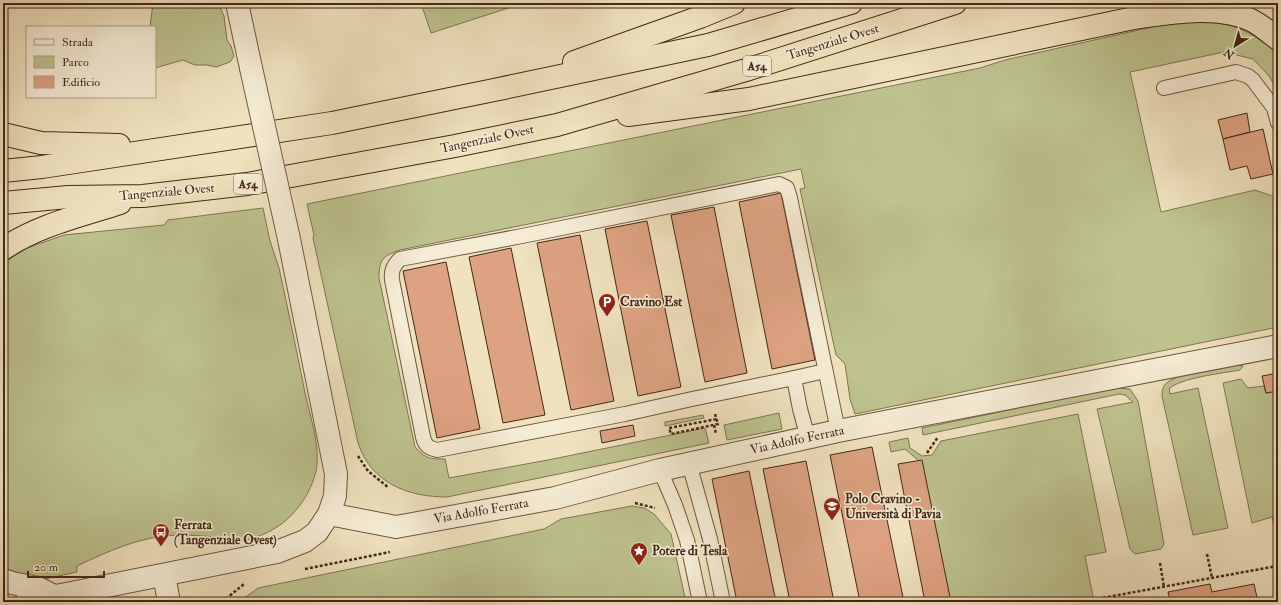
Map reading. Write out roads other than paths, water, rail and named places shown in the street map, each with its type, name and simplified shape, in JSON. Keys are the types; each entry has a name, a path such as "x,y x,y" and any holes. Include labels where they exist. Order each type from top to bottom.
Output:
{"highway":[{"path":"494,90 700,17 734,3"},
{"path":"3,171 42,167 332,123 708,45 851,3"},
{"name":"Tangenziale Ovest","path":"3,203 68,197 143,196 247,184 455,146 557,125 746,70 955,3"},
{"path":"557,125 749,99 1134,18 1182,12 1220,12 1236,15 1253,21 1278,39"},
{"path":"3,134 41,143 170,147"},
{"path":"3,250 33,232 143,196"}],"street":[{"path":"26,602 231,562 284,550 305,542 317,532 329,514 335,496 336,474 289,239 237,3"},
{"name":"Via Adolfo Ferrata","path":"329,514 396,527 555,498 689,463 838,431 1278,346"},
{"path":"164,575 169,602"},
{"path":"3,580 12,584 38,588 55,597"}],"lane":[{"path":"1164,88 1236,72 1248,76 1253,80 1274,108 1278,123"},
{"path":"825,371 692,398 625,414 436,450 430,449 425,444 423,437 391,271 394,264 400,259 779,184 787,188 790,198 838,431"},
{"path":"794,378 800,409 808,438"},
{"path":"689,463 709,536 724,602"},
{"path":"660,470 675,505 687,540 700,602"}],"place":[{"name":"Cravino Est","path":"607,317"},
{"name":"Polo Cravino - Università di Pavia","path":"832,521"},
{"name":"Ferrata (Tangenziale Ovest)","path":"161,547"},
{"name":"Potere di Tesla","path":"639,566"}]}
